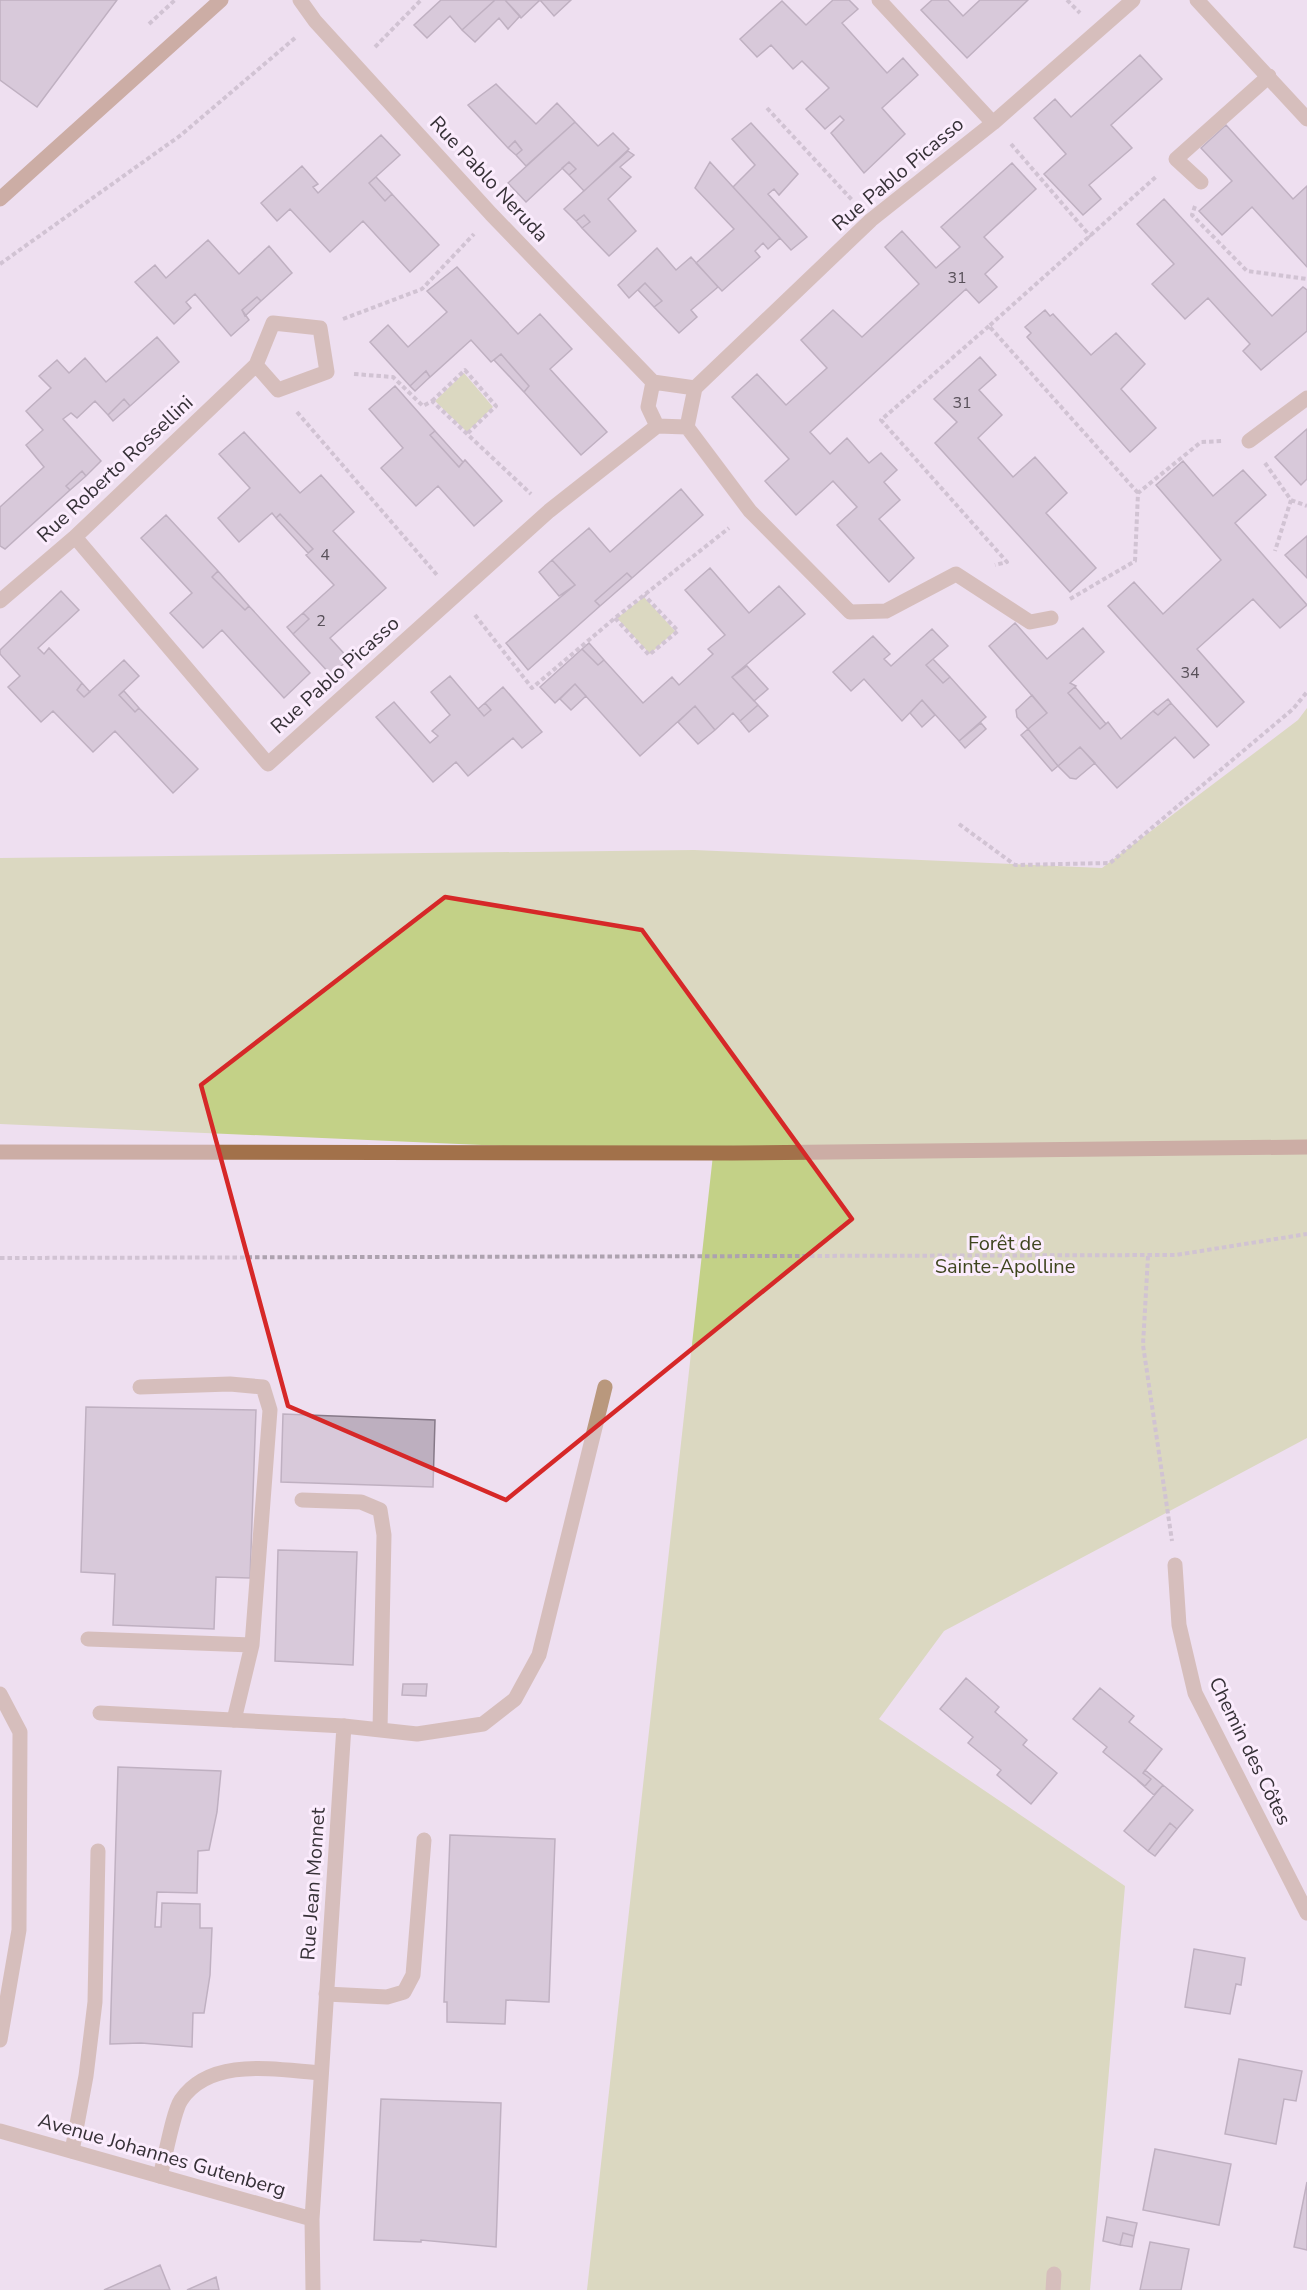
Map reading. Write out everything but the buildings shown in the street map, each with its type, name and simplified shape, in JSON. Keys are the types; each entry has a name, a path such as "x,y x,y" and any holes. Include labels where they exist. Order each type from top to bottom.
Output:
{"main road":[{"path":"0,199 221,0"},
{"path":"0,1152 733,1153 1307,1147"}],"street":[{"name":"Rue Pablo Neruda","path":"300,0 315,21 491,214 653,382"},
{"path":"879,0 993,123"},
{"name":"Rue Pablo Picasso","path":"695,388 871,220 993,123 1133,0"},
{"path":"1197,0 1307,119"},
{"path":"1201,182 1176,159 1269,76"},
{"path":"273,323 320,328 327,372 278,390 256,365 273,323"},
{"name":"Rue Roberto Rossellini","path":"0,601 75,537 256,365"},
{"path":"687,427 657,426 648,407 653,382 695,388 687,427 750,511 849,612 886,611 956,574 1030,622 1051,618"},
{"path":"1249,441 1307,398"},
{"name":"Rue Pablo Picasso","path":"75,537 268,764 549,511 657,426"},
{"path":"140,1387 230,1384 263,1387 270,1410 252,1645 234,1720"},
{"path":"100,1713 344,1726 417,1734 483,1724 515,1699 538,1655 605,1387"},
{"path":"302,1500 361,1502 380,1509 384,1535 380,1730"},
{"name":"Chemin des Côtes","path":"1175,1565 1179,1625 1195,1693 1307,1912"},
{"path":"88,1640 252,1645"},
{"path":"0,1694 20,1732 20,1755 19,1930 0,2040"},
{"name":"Rue Jean Monnet","path":"312,2290 312,2219 344,1726"},
{"path":"326,1994 387,1997 404,1992 412,1975 424,1840"},
{"path":"72,2151 86,2076 95,2002 98,1851"},
{"path":"160,2176 180,2100 201,2080 242,2068 321,2073"},
{"name":"Avenue Johannes Gutenberg","path":"0,2131 312,2219"},
{"path":"1053,2290 1054,2274"}],"path":[{"path":"357,66 421,0"},
{"path":"0,264 181,135 315,21"},
{"path":"767,108 871,220"},
{"path":"993,123 1090,237"},
{"path":"956,574 1006,562 881,420 1176,159"},
{"path":"1201,182 1192,215 1247,271 1307,279"},
{"path":"320,328 423,289 491,214"},
{"path":"989,326 1138,493 1135,561 1030,622"},
{"path":"327,372 393,377 423,406 432,401 465,370 496,406 468,434"},
{"path":"278,390 457,594 532,688 615,618 750,511"},
{"path":"432,401 549,511"},
{"path":"1138,493 1200,442 1249,441 1291,500 1307,506"},
{"path":"1275,551 1291,500"},
{"path":"615,618 650,655 678,631 644,595"},
{"path":"959,824 1016,865 1110,863 1293,709 1307,692"},
{"path":"0,1258 1148,1256 1176,1255 1307,1234"},
{"path":"1148,1256 1143,1345 1175,1565"}],"highlighted area":[{"path":"445,897 642,930 852,1219 506,1500 288,1406 201,1085"}],"green space":[{"path":"464,373 493,407 467,432 435,401"},
{"path":"644,597 675,631 650,654 617,618"},
{"name":"Forêt de Sainte-Apolline","path":"1307,708 1307,1438 944,1631 879,1719 1125,1886 1090,2290 587,2290 713,1155 0,1124 0,858 694,850 1102,868 1298,720"}]}
